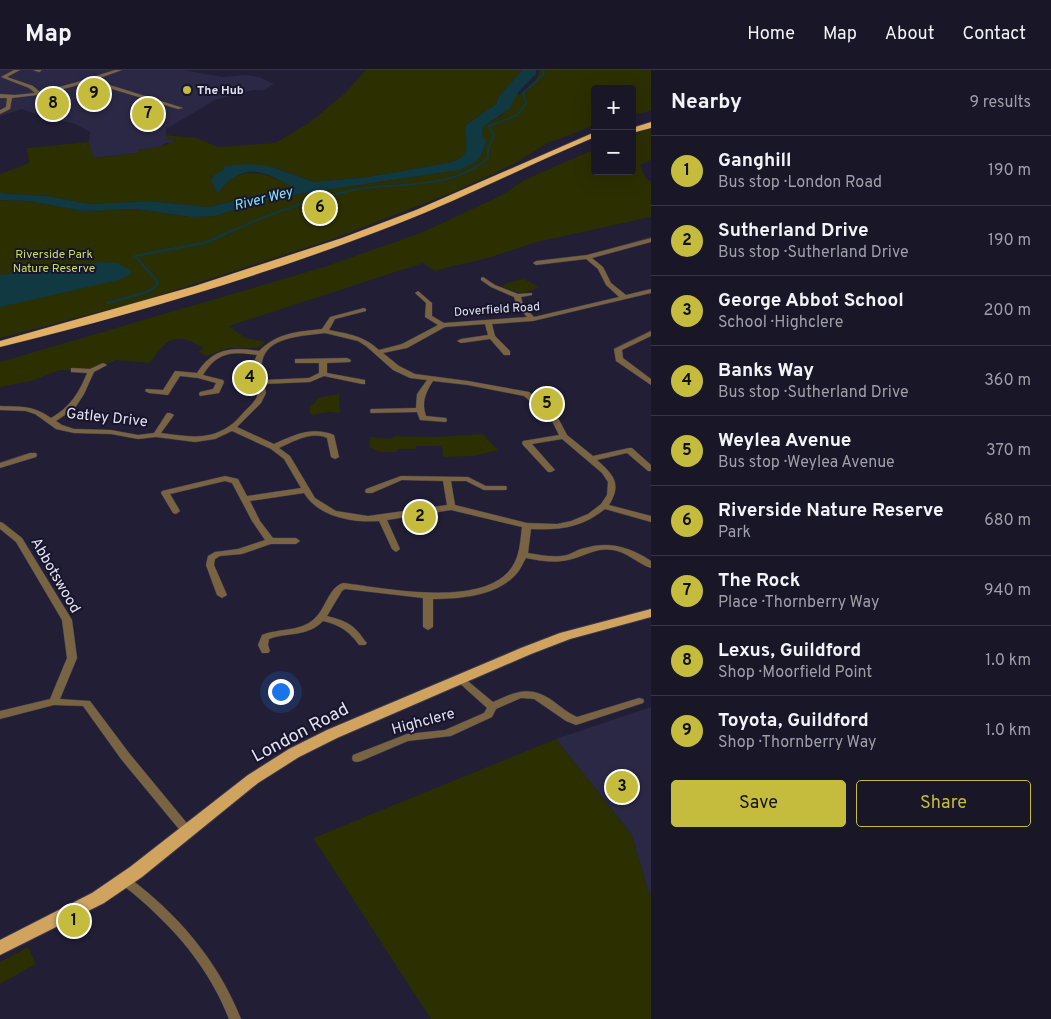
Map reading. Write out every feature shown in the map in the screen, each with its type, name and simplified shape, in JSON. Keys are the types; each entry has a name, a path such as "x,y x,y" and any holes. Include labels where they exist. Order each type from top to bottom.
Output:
{"highway":[{"path":"635,130 651,125"},
{"path":"0,344 161,300 326,247 446,200 591,136"},
{"path":"0,354 189,301 322,258 413,224 591,146"}],"main road":[{"name":"London Road","path":"0,948 98,898 254,779 294,753 332,734 565,636 651,613"}],"street":[{"path":"18,70 3,76 31,87 38,93"},
{"path":"0,96 10,97 38,93 120,70"},
{"path":"88,80 180,108"},
{"path":"0,112 8,108 10,97"},
{"path":"536,263 587,257 651,240"},
{"path":"587,257 601,268 608,284 624,297"},
{"path":"483,279 493,286 517,296 530,294"},
{"name":"Doverfield Road","path":"378,352 404,346 443,325 533,319 651,291"},
{"path":"418,293 429,303 428,317 443,325"},
{"path":"517,296 520,306 533,319"},
{"path":"325,332 332,318 364,310"},
{"path":"488,322 492,337 507,353"},
{"path":"325,332 360,339 396,368 413,376 468,383 526,394 554,418 564,436 605,471 612,482 610,495 604,506 591,516 557,527 527,526 452,507 368,519 333,513 312,500 296,470 287,458 274,447 232,428 257,403 262,393 257,371 257,361 261,353 270,344 287,336 325,332"},
{"path":"651,333 618,349 617,354 619,359 651,383"},
{"path":"461,342 492,337"},
{"path":"199,376 205,364 216,355 234,350 261,353"},
{"path":"298,361 346,360"},
{"path":"323,361 323,374"},
{"path":"74,370 91,371 103,364"},
{"path":"51,421 73,408 86,385 91,371"},
{"path":"148,391 165,394 178,373 220,381 216,391 204,394"},
{"path":"261,382 310,380 323,374 362,382"},
{"path":"431,379 421,394 420,410 423,418 426,420 443,420"},
{"name":"Gatley Drive","path":"0,408 26,409 38,412 60,427 74,431 111,432 138,437 156,436 194,440 212,437 232,428"},
{"path":"374,411 420,410"},
{"path":"156,436 170,415"},
{"path":"274,447 302,435 320,433 331,437 335,457"},
{"path":"551,470 526,443 564,436"},
{"path":"592,459 629,450 651,469"},
{"path":"0,466 33,455"},
{"path":"176,511 163,488 226,478 235,481 256,521 270,541"},
{"path":"368,491 401,478 468,479 484,488 503,488"},
{"path":"448,479 452,507"},
{"path":"245,499 305,490"},
{"path":"604,506 651,519"},
{"path":"382,518 396,549"},
{"name":"Abbotswood","path":"2,526 19,540 67,620 72,658 54,702"},
{"path":"265,651 263,645 265,637 271,634 305,631 316,625 338,589 343,586 428,596 454,596 480,591 500,583 514,571 523,556 527,526"},
{"path":"222,595 210,565 211,558 218,554 240,552 270,541 296,541"},
{"path":"523,556 553,560 564,559 600,546 616,547 633,552 651,565"},
{"path":"428,596 428,627"},
{"path":"321,618 347,624 354,630 362,643"},
{"path":"460,679 492,707"},
{"name":"Highclere","path":"357,758 407,738 448,733 488,715 492,707 525,694 536,694 566,718 576,721 639,701"},
{"path":"0,715 54,702 86,703 125,756 182,825 189,830"},
{"path":"124,880 136,888 183,934 222,988 235,1019"}],"shaded area":[{"path":"0,70 183,70 223,77 246,75 259,77 274,84 263,90 253,90 215,100 166,129 167,139 174,139 173,143 166,143 158,148 138,150 138,153 93,158 89,142 90,132 73,123 45,118 22,109 0,116"},
{"path":"651,707 651,895 648,891 632,835 556,739"}],"green space":[{"name":"Riverside Park Nature Reserve","path":"366,70 521,70 498,98 496,104 466,125 466,151 459,159 452,162 368,177 314,182 276,168 247,164 224,167 225,169 214,175 211,181 218,194 225,184 233,178 242,174 252,173 272,177 292,187 208,207 150,201 89,204 47,196 0,193 0,174 29,163 27,148 89,142 94,158 138,153 138,150 157,147 175,141 174,139 168,140 165,135 197,138 218,147 275,143 309,123 344,94"},
{"name":"Riverside Park Nature Reserve","path":"539,70 651,70 651,111 636,114 636,85 591,85 591,127 546,144 514,164 456,191 330,240 142,301 0,338 0,200 28,201 82,211 136,209 191,217 215,216 259,202 300,194 460,170 476,160 483,151 485,146 482,134 484,126 503,114 517,95 524,92 531,85"},
{"path":"651,128 651,160 640,165 646,179 651,181 651,217 537,242 491,257 434,271 423,263 229,326 245,338 266,342 258,348 228,348 207,356 198,352 203,348 194,343 179,339 172,340 161,348 150,363 116,360 89,370 60,370 31,381 0,387 0,362 324,267 423,232 502,195 524,180 591,151 591,175 636,175 636,134"},
{"path":"524,279 539,287 522,294 502,287 507,283"},
{"path":"339,394 340,413 329,412 310,415 310,405 314,404 318,398"},
{"path":"483,434 498,450 475,456 443,457 442,446 416,446 416,449 398,449 396,452 380,452 369,447 370,437 391,439 394,436 438,437"},
{"path":"556,739 632,835 648,891 651,895 651,1019 431,1019 313,838"},
{"path":"28,947 36,964 0,984 0,962"}],"water":[{"name":"River Wey","path":"521,70 536,70 536,74 520,90 509,109 484,126 482,134 486,141 483,152 478,160 460,170 299,194 259,202 215,216 191,217 136,209 82,211 28,201 0,200 0,193 47,196 89,204 150,201 208,207 292,187 270,176 250,172 233,178 218,194 211,181 214,175 225,169 222,167 224,166 247,164 269,166 314,182 368,177 452,162 459,159 466,151 466,125 496,104 499,96"},
{"path":"99,262 117,263 132,271 131,274 119,280 0,307 0,275"}],"waterway":[{"name":"River Wey","path":"230,232 290,207 353,190 424,183 458,176 488,158 488,149 494,135 489,126 517,115 526,103 523,93 544,74 543,70"},
{"path":"108,303 147,292 157,286 158,282 135,256 208,242 233,230"}],"place":[{"name":"The Hub","path":"187,90"},
{"name":"Toyota, Guildford","path":"94,94"},
{"name":"Lexus, Guildford","path":"53,104"},
{"name":"The Rock","path":"148,114"},
{"name":"Riverside Nature Reserve","path":"320,208"},
{"name":"Banks Way","path":"250,378"},
{"name":"Weylea Avenue","path":"547,404"},
{"name":"Sutherland Drive","path":"420,517"},
{"name":"George Abbot School","path":"622,787"},
{"name":"Ganghill","path":"74,921"}]}
